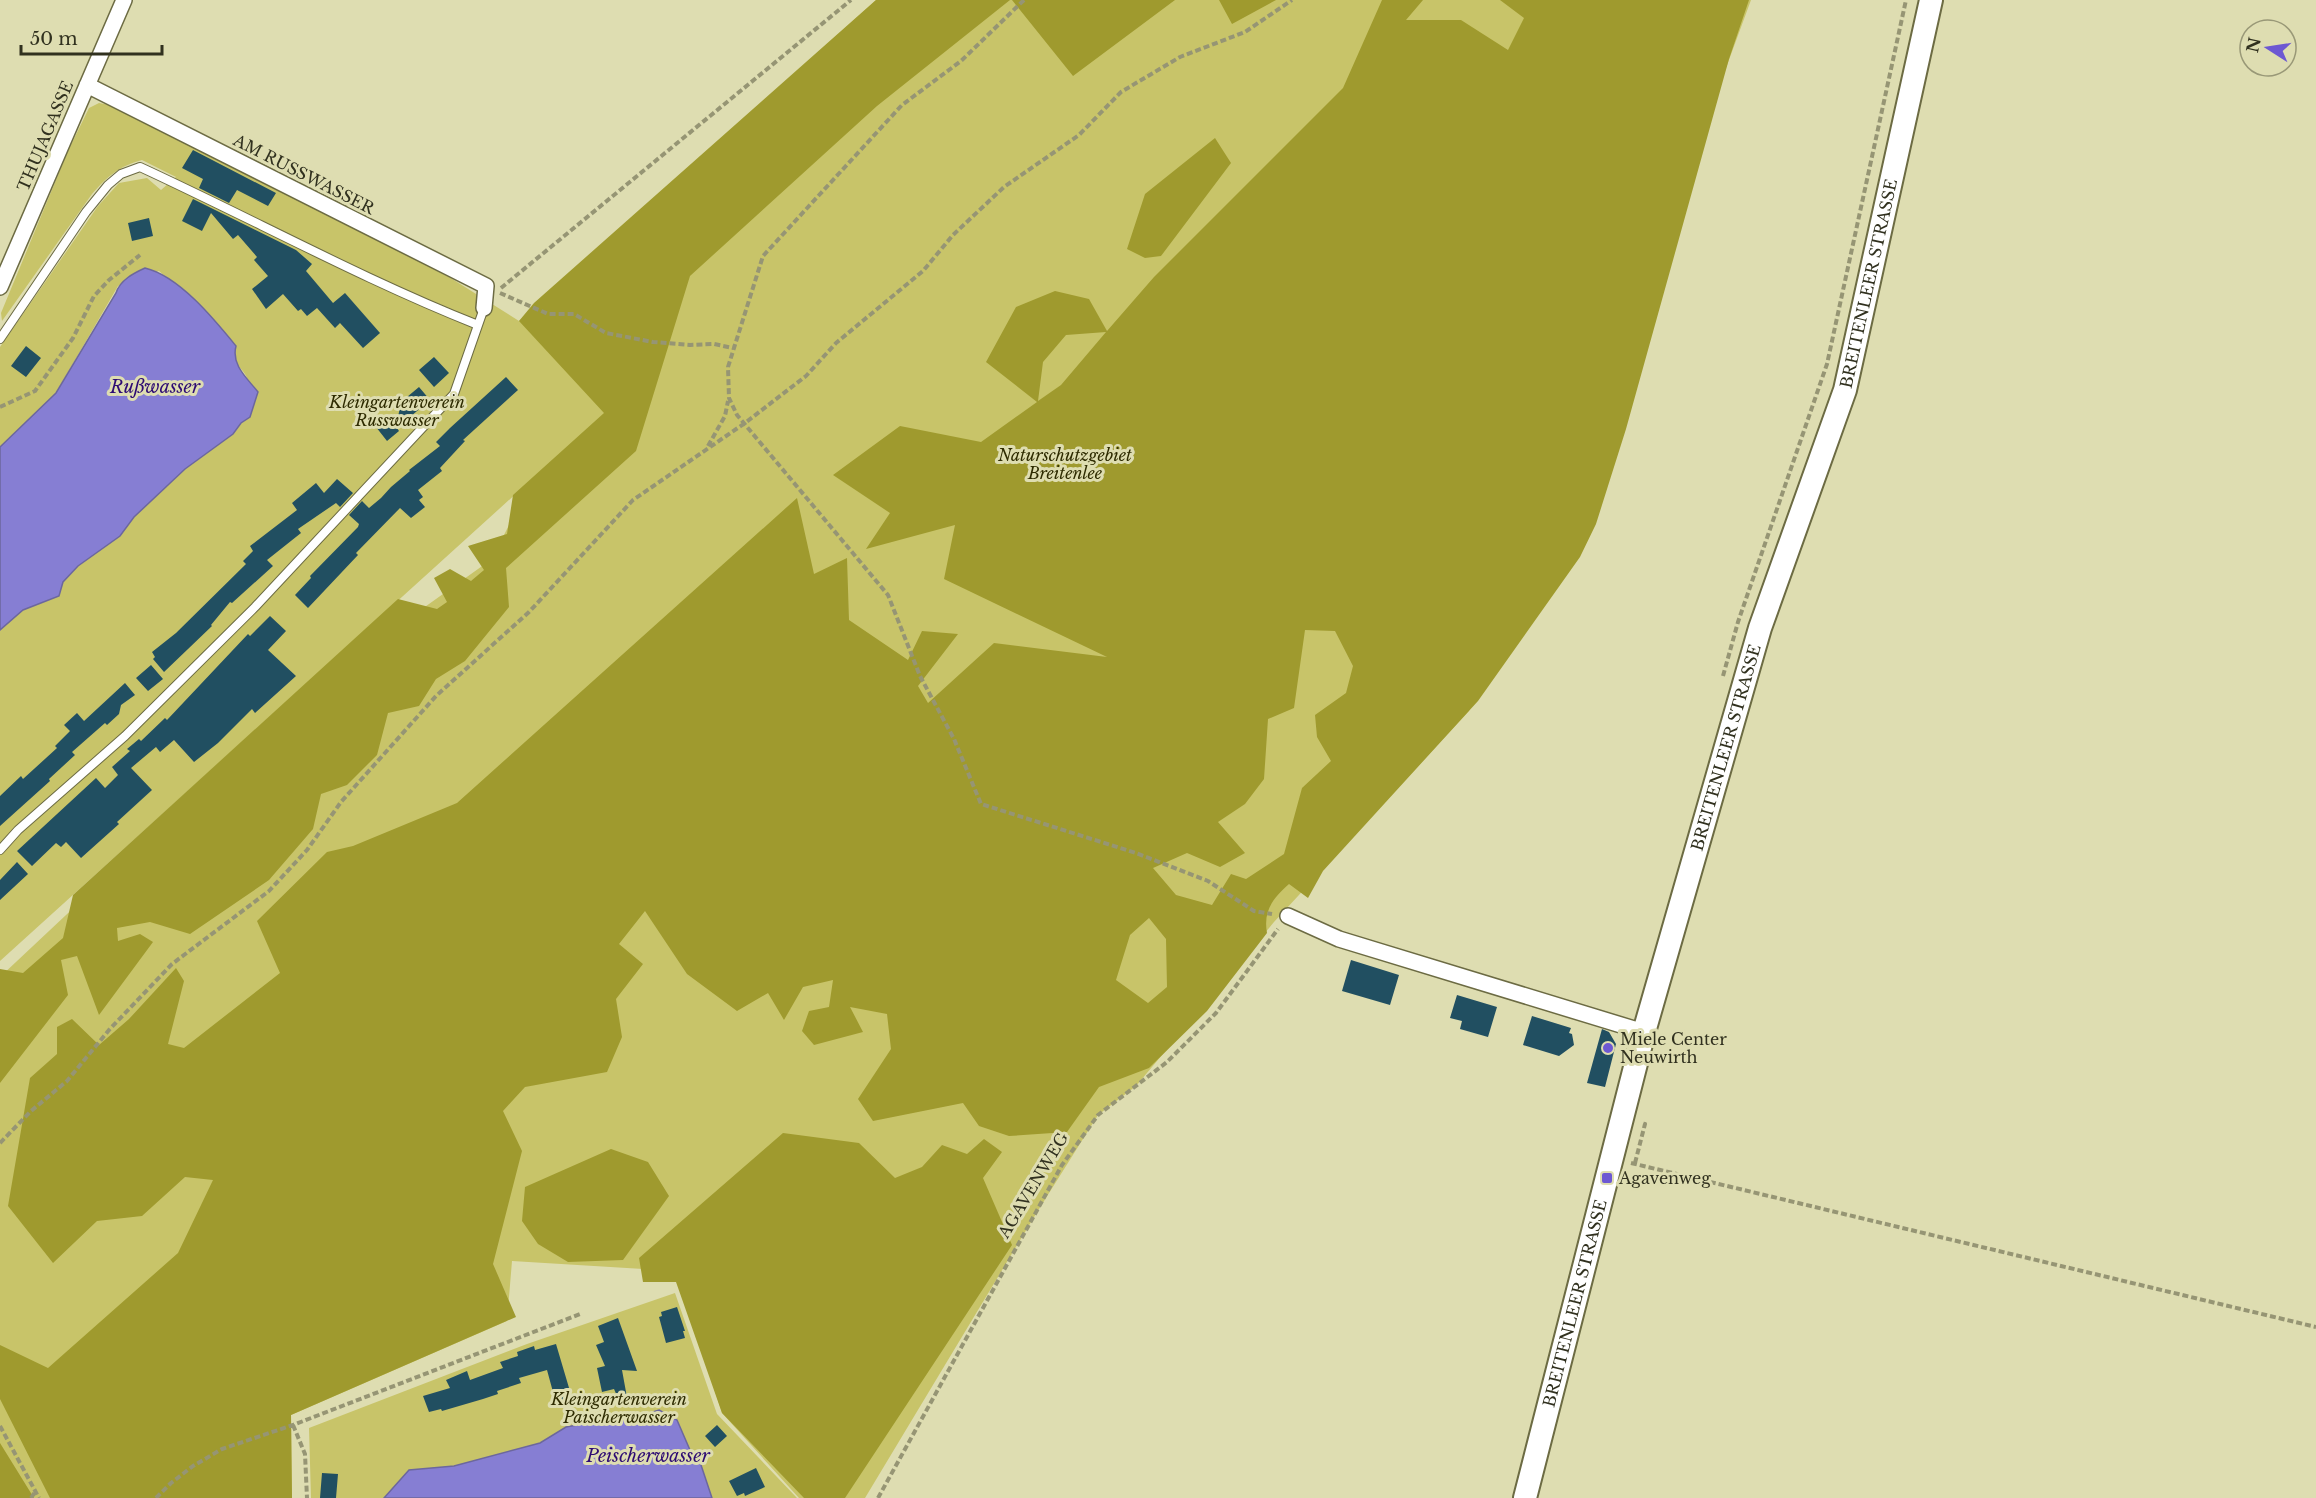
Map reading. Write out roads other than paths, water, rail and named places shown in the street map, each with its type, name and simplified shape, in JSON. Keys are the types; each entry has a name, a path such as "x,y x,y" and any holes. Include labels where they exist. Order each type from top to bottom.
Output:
{"main road":[{"name":"BREITENLEER STRASSE","path":"1525,1498 1644,1032 1760,628 1845,390 1930,0"}],"street":[{"name":"THUJAGASSE","path":"0,287 124,0"},
{"name":"AM RUSSWASSER","path":"87,86 486,286 484,308"},
{"path":"1288,916 1339,939 1644,1032"}],"lane":[{"path":"0,339 86,212 108,185 121,174 140,167 420,303 478,326"},
{"path":"0,850 18,830 125,736 255,608 454,394 484,308"}],"water":[{"name":"Rußwasser","path":"145,268 158,273 183,289 207,312 236,346 238,365 258,392 250,417 241,423 233,434 185,469 134,517 120,536 78,566 63,582 59,596 23,610 0,630 0,447 56,393 121,284"},
{"name":"Peischerwasser","path":"659,1410 677,1420 690,1450 699,1459 712,1498 384,1498 409,1470 454,1466 540,1443 566,1427 599,1421 630,1419"}],"place":[{"name":"Miele Center Neuwirth","path":"1608,1048"},
{"name":"Agavenweg","path":"1607,1178"}],"park label":[{"name":"Kleingartenverein Russwasser","path":"397,411"},
{"name":"Naturschutzgebiet Breitenlee","path":"1065,464"},
{"name":"Kleingartenverein Paischerwasser","path":"619,1408"}]}
